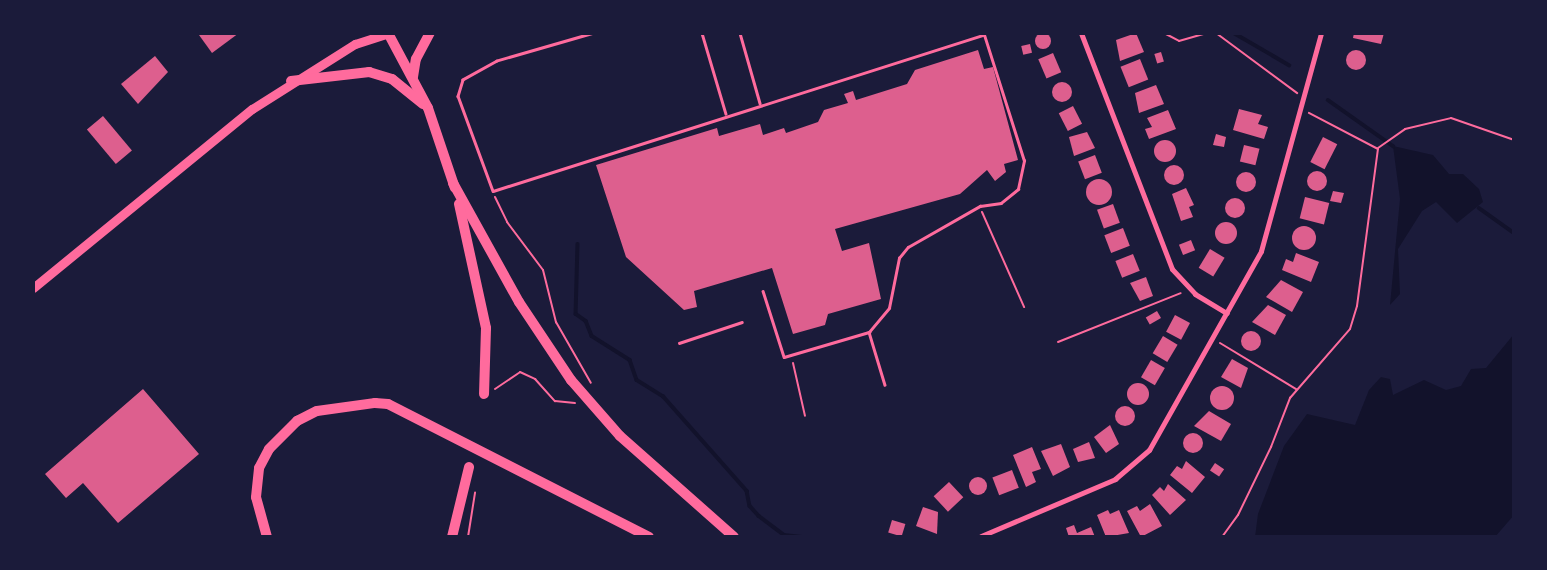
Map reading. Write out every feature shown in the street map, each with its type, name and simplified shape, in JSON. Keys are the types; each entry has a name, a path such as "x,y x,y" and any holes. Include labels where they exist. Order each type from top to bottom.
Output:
{"highway":[{"path":"388,33 428,108 453,183 486,328 488,393"},
{"path":"413,77 416,59 430,33"},
{"path":"291,81 369,72 392,79 428,108"},
{"path":"453,183 529,318 570,380 620,436 734,537"},
{"path":"267,537 260,519 257,481 264,459 281,435 317,411 349,404 388,404 647,536"},
{"path":"452,537 470,467"}],"main road":[{"path":"355,44 359,33"},
{"path":"33,288 291,81 355,44 388,33"}],"street":[{"path":"1081,33 1168,261 1188,288 1227,313"},
{"path":"981,536 1115,479 1138,463 1213,338 1265,240 1321,33"}],"lane":[{"path":"594,33 497,61 463,80 458,96 493,191 760,103 983,34 1024,161 1023,179 1001,203 980,206 908,247 899,258 889,308 869,332 784,357 763,291"},
{"path":"702,33 726,114"},
{"path":"740,33 760,103"},
{"path":"679,342 743,323"},
{"path":"869,332 885,385"}],"path":[{"path":"1164,33 1179,41 1207,33"},
{"path":"1216,33 1304,96 1306,111 1377,149"},
{"path":"1222,537 1238,514 1296,389 1350,329 1377,149 1389,138 1426,120 1451,117 1514,140"},
{"path":"493,191 507,222 543,270 556,322 592,388"},
{"path":"984,215 1024,307"},
{"path":"1058,342 1188,288"},
{"path":"1213,338 1296,389"},
{"path":"791,355 805,416"},
{"path":"488,393 520,372 535,379 555,401 575,403"},
{"path":"468,537 475,491"}],"shaded area":[{"path":"1393,146 1433,155 1449,174 1463,174 1479,189 1483,202 1457,223 1436,202 1422,211 1398,249 1400,294 1390,305 1400,199"},
{"path":"1514,334 1514,515 1495,537 1255,537 1258,514 1284,446 1307,414 1355,425 1369,390 1381,377 1390,379 1393,395 1424,380 1446,390 1461,386 1471,369 1486,368"}],"building":[{"path":"201,33 239,33 212,53 199,35"},
{"path":"1040,33 1046,33 1051,41 1049,47 1040,49 1035,44 1035,38"},
{"path":"1136,33 1144,52 1120,61 1116,40"},
{"path":"1354,33 1384,33 1381,44 1353,38"},
{"path":"1030,44 1032,53 1023,55 1021,46"},
{"path":"978,50 984,69 993,67 1018,160 1004,164 1006,172 995,181 987,170 960,194 835,229 842,251 869,243 881,299 828,314 825,325 793,334 772,268 694,291 697,307 684,310 626,257 596,165 717,128 719,136 760,124 763,135 784,128 786,133 818,122 824,110 848,103 844,94 853,91 856,100 907,84 915,70"},
{"path":"1356,50 1363,53 1366,60 1363,67 1356,70 1349,67 1346,60 1349,53"},
{"path":"1161,52 1164,62 1157,64 1154,54"},
{"path":"1053,53 1061,72 1046,79 1038,59"},
{"path":"155,56 168,72 138,104 121,84"},
{"path":"1140,59 1148,79 1129,87 1121,67"},
{"path":"1058,82 1066,82 1072,92 1066,102 1058,102 1052,96 1052,88"},
{"path":"1156,85 1164,104 1139,113 1135,93"},
{"path":"1073,106 1082,124 1068,131 1059,113"},
{"path":"1239,109 1262,115 1258,124 1268,127 1264,139 1233,130"},
{"path":"1168,110 1176,129 1149,139 1145,129 1152,127 1147,118"},
{"path":"103,116 132,150 116,164 87,129"},
{"path":"1087,132 1095,148 1074,156 1069,137"},
{"path":"1216,134 1226,137 1224,147 1213,145"},
{"path":"1323,137 1337,144 1325,169 1310,162"},
{"path":"1165,140 1173,143 1176,151 1173,159 1165,162 1157,159 1154,151 1157,143"},
{"path":"1244,145 1260,149 1255,165 1240,161"},
{"path":"1095,155 1102,173 1085,179 1078,161"},
{"path":"1174,165 1181,168 1184,175 1181,182 1174,185 1167,182 1164,175 1167,168"},
{"path":"1317,171 1324,174 1327,181 1324,188 1317,191 1310,188 1307,181 1310,174"},
{"path":"1246,172 1253,175 1256,182 1253,189 1246,192 1239,189 1236,182 1239,175"},
{"path":"1099,179 1108,183 1112,192 1108,201 1099,205 1090,201 1086,192 1090,183"},
{"path":"1186,188 1194,205 1189,207 1193,217 1181,221 1172,194"},
{"path":"1333,191 1344,193 1341,203 1330,201"},
{"path":"1305,197 1329,203 1324,224 1300,218"},
{"path":"1235,198 1242,201 1245,208 1242,215 1235,218 1228,215 1225,208 1228,201"},
{"path":"1113,204 1120,223 1104,229 1097,210"},
{"path":"1226,222 1234,225 1237,233 1234,241 1226,244 1218,241 1215,233 1218,225"},
{"path":"1304,226 1315,233 1316,238 1309,249 1304,250 1293,243 1292,238 1299,227"},
{"path":"1123,228 1130,246 1111,253 1104,235"},
{"path":"1191,240 1195,250 1183,255 1179,245"},
{"path":"1210,249 1225,258 1213,277 1199,268"},
{"path":"1296,253 1319,262 1311,282 1282,270 1286,259 1293,262"},
{"path":"1133,254 1140,271 1122,278 1115,261"},
{"path":"1146,277 1153,296 1140,301 1130,283"},
{"path":"1281,280 1303,292 1292,312 1266,297"},
{"path":"1268,305 1286,315 1275,335 1252,322"},
{"path":"1157,311 1161,318 1150,324 1146,318"},
{"path":"1175,315 1190,323 1181,340 1166,332"},
{"path":"1251,331 1258,334 1261,341 1258,348 1251,351 1244,348 1241,341 1244,334"},
{"path":"1163,336 1178,345 1167,362 1153,353"},
{"path":"1232,359 1248,368 1241,388 1221,377"},
{"path":"1151,360 1165,368 1155,385 1141,377"},
{"path":"1138,383 1148,390 1149,394 1142,404 1138,405 1128,398 1127,394 1134,384"},
{"path":"1222,386 1233,393 1234,398 1227,409 1222,410 1211,403 1210,398 1217,387"},
{"path":"143,389 199,454 118,523 83,483 66,498 45,474"},
{"path":"1125,406 1132,409 1135,416 1132,423 1125,426 1118,423 1115,416 1118,409"},
{"path":"1209,411 1231,424 1221,441 1194,426"},
{"path":"1110,425 1119,444 1106,453 1094,437"},
{"path":"1193,433 1200,436 1203,443 1200,450 1193,453 1186,450 1183,443 1186,436"},
{"path":"1089,442 1095,458 1078,462 1073,449"},
{"path":"1061,444 1070,467 1053,476 1041,451"},
{"path":"1032,447 1041,469 1032,472 1036,482 1026,487 1013,455"},
{"path":"1186,461 1205,477 1192,493 1170,475 1177,466 1182,469"},
{"path":"1215,463 1224,469 1219,477 1210,470"},
{"path":"1012,470 1019,488 999,495 992,478"},
{"path":"974,477 982,477 987,486 985,493 974,495 969,490 969,482"},
{"path":"949,482 963,497 948,512 934,496"},
{"path":"1168,484 1186,500 1170,515 1152,495 1160,487 1164,491"},
{"path":"1150,504 1162,526 1141,537 1127,511 1137,506 1140,511"},
{"path":"923,507 938,512 937,534 916,526"},
{"path":"1108,510 1110,514 1119,510 1129,533 1106,537 1097,515"},
{"path":"892,520 905,524 902,537 888,532"},
{"path":"1074,525 1077,533 1091,527 1095,537 1069,537 1066,528"}],"waterway":[{"path":"1182,33 1190,33"},
{"path":"1234,33 1289,65"},
{"path":"1328,100 1393,146"},
{"path":"1479,208 1514,233"},
{"path":"578,244 576,314 586,321 592,336 630,360 637,380 663,396 747,491 750,506 759,516 784,535 804,537"}]}
